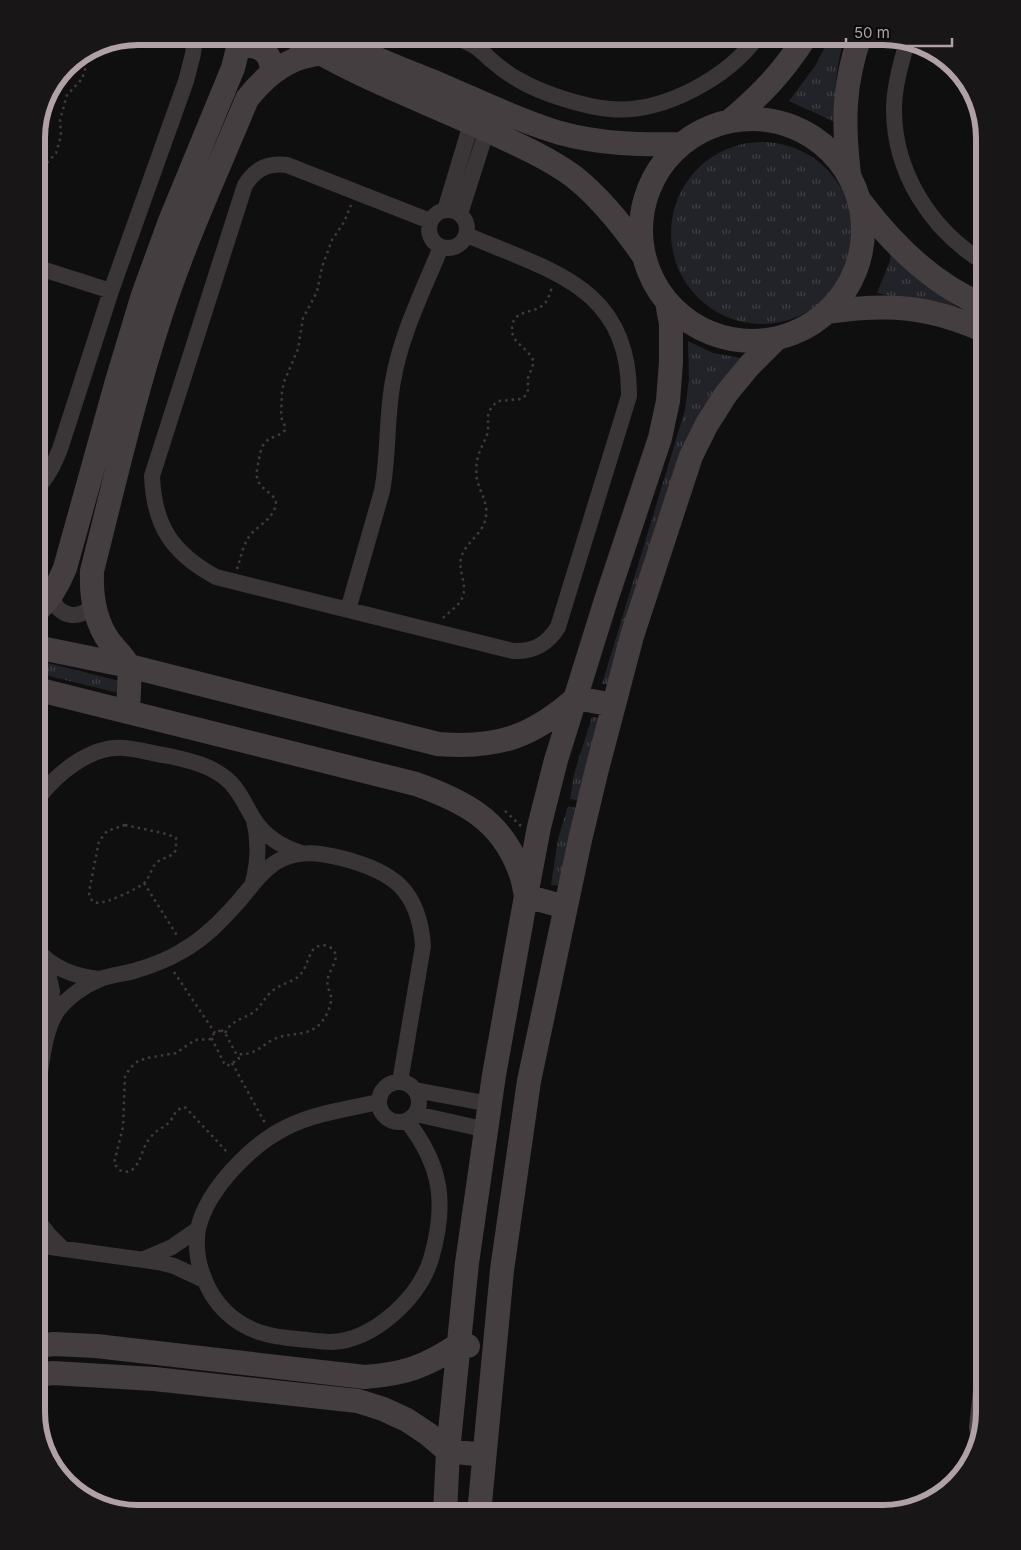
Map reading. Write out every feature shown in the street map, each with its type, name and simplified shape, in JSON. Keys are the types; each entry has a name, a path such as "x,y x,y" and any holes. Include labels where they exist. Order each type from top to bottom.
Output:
{"street":[{"path":"45,479 60,449 111,291 186,81 194,45"},
{"path":"45,603 60,583 65,568 143,295 170,221 233,68 239,45"},
{"path":"244,45 260,48 270,59 271,73"},
{"path":"306,45 376,82 478,117 521,119 560,132 600,141 640,145 681,144"},
{"path":"128,712 129,666 108,639 99,622 93,604 92,571 137,393 162,310 192,231 247,99 271,73 302,57 328,51 333,45"},
{"path":"353,45 387,62 478,117 513,142 545,157 580,183 600,200 624,227 644,256 653,280 667,302 692,324 716,336 736,341 756,342 775,340 812,325 828,312 842,297 853,280 860,261 864,220 860,200 850,176 838,159 808,133 770,120 750,118 730,121 704,129 681,144 655,176 647,194 642,215 641,228 644,256"},
{"path":"476,45 492,61 519,80 548,94 610,109 637,108 664,102 689,92 713,79 734,63 750,45"},
{"path":"730,121 765,90 784,68 800,45"},
{"path":"850,176 845,136 846,97 852,58 857,45"},
{"path":"905,48 897,78 894,106 896,134 902,162 913,189 928,213 947,235 968,254 976,258"},
{"path":"452,212 478,117"},
{"path":"513,142 521,119"},
{"path":"430,221 287,165 267,165 258,169 250,176 245,185 152,476 153,497 158,518 168,537 181,553 197,567 216,577 513,651 524,652 544,644 552,637 558,627 629,396 630,374 618,333 607,314 593,298 576,284 557,274 467,235"},
{"path":"860,200 877,224 918,265 942,283 976,302"},
{"path":"452,212 467,223 467,235 461,244 456,247 441,247 432,241 429,231 430,221 436,213 452,212"},
{"path":"348,610 384,482 388,452 390,398 396,364 407,331 441,247"},
{"path":"45,270 111,291"},
{"path":"445,1505 448,1451 467,1263 490,1104 526,896 539,827 554,769 606,600 660,438 668,401 671,362 670,324 667,302"},
{"path":"828,312 872,307 908,308 934,312 976,327"},
{"path":"480,1505 502,1270 529,1081 580,840 614,705 632,636 691,456 707,424 726,394 749,366 775,340"},
{"path":"45,604 57,608 69,615 83,614 93,604"},
{"path":"45,649 129,666 438,744 463,746 488,744 513,738 528,732 557,715 576,698"},
{"path":"45,691 416,784 444,794 471,808 492,825 508,846 520,870 526,896"},
{"path":"576,698 614,705"},
{"path":"45,789 73,764 105,750 123,748 194,761 214,770 235,788 244,799 253,818 257,834 258,851 253,885"},
{"path":"253,818 271,839 283,847 301,853 322,854 366,864 382,872 397,882 417,911 422,928 423,946 400,1082"},
{"path":"49,1024 58,1010 85,987 100,979 131,972 166,960 186,949 217,925 266,870 282,859 301,853"},
{"path":"526,896 565,907"},
{"path":"45,958 70,974 100,979"},
{"path":"45,968 52,991 45,1046"},
{"path":"415,1090 419,1099 418,1109 411,1117 401,1122 390,1121 382,1113 378,1102 379,1097 384,1087 394,1082 406,1083 415,1090 490,1104"},
{"path":"378,1102 306,1119 271,1135 237,1164 221,1183 208,1205 198,1229 199,1264 204,1280 219,1304 239,1323 256,1332 274,1337 333,1342 367,1332 397,1311 409,1298 430,1262 438,1223 440,1195 435,1170 411,1117"},
{"path":"411,1117 486,1130"},
{"path":"142,1260 172,1247 198,1229"},
{"path":"45,1230 62,1248"},
{"path":"45,1246 174,1266 204,1280"},
{"path":"45,1345 96,1346 365,1377 390,1375 414,1369 437,1359 458,1344 493,1350"},
{"path":"45,1374 154,1379 358,1401 383,1409 406,1420 428,1434 448,1451 484,1455"}],"path":[{"path":"45,163 56,153 61,136 60,120 68,95 82,80 86,61"},
{"path":"233,581 247,540 271,516 275,509 277,502 274,496 265,490 258,481 256,473 263,445 270,437 281,434 285,430 281,417 282,391 298,349 303,318 317,292 322,266 332,240 344,222 356,192"},
{"path":"430,630 461,600 464,590 460,570 461,560 469,543 483,527 486,517 487,507 479,488 476,470 480,452 487,435 489,411 498,401 521,399 526,396 528,390 528,378 534,362 528,351 515,339 512,332 513,324 516,317 523,312 545,304 557,274"},
{"path":"502,807 524,829"},
{"path":"125,825 167,834 176,838 177,846 174,853 156,863 144,884 108,900 96,903 92,901 89,892 99,841 107,831 125,825"},
{"path":"144,884 186,949"},
{"path":"225,1032 233,1022 256,1010 275,989 302,974 314,948 319,945 326,945 331,948 336,959 327,981 330,1004 320,1024 305,1033 274,1040 253,1053 237,1054"},
{"path":"166,960 215,1033"},
{"path":"221,1030 225,1032 238,1059 227,1066 224,1064 211,1039 215,1033 221,1030"},
{"path":"211,1039 196,1040 176,1052 148,1058 130,1068 125,1077 123,1128 114,1163 123,1172 132,1170 138,1162 148,1139 158,1130 167,1126 176,1111 183,1107 237,1164"},
{"path":"232,1063 271,1135"}],"green space":[{"path":"826,45 843,45 836,79 835,122 789,101 815,66"},
{"path":"771,142 797,149 813,157 827,168 838,182 846,198 852,215 852,251 846,268 838,284 827,298 813,309 780,323 753,324 727,317 711,309 691,291 678,268 672,251 671,224 678,198 686,182 704,162 727,149 744,143"},
{"path":"891,248 927,286 957,307 955,310 877,293 890,261"},
{"path":"688,341 713,353 741,358 613,684 602,684 685,410 689,379"},
{"path":"45,662 120,681 123,694 45,675"},
{"path":"592,717 603,718 582,801 570,799 574,774"},
{"path":"568,806 580,809 562,886 551,885 558,839"}]}
